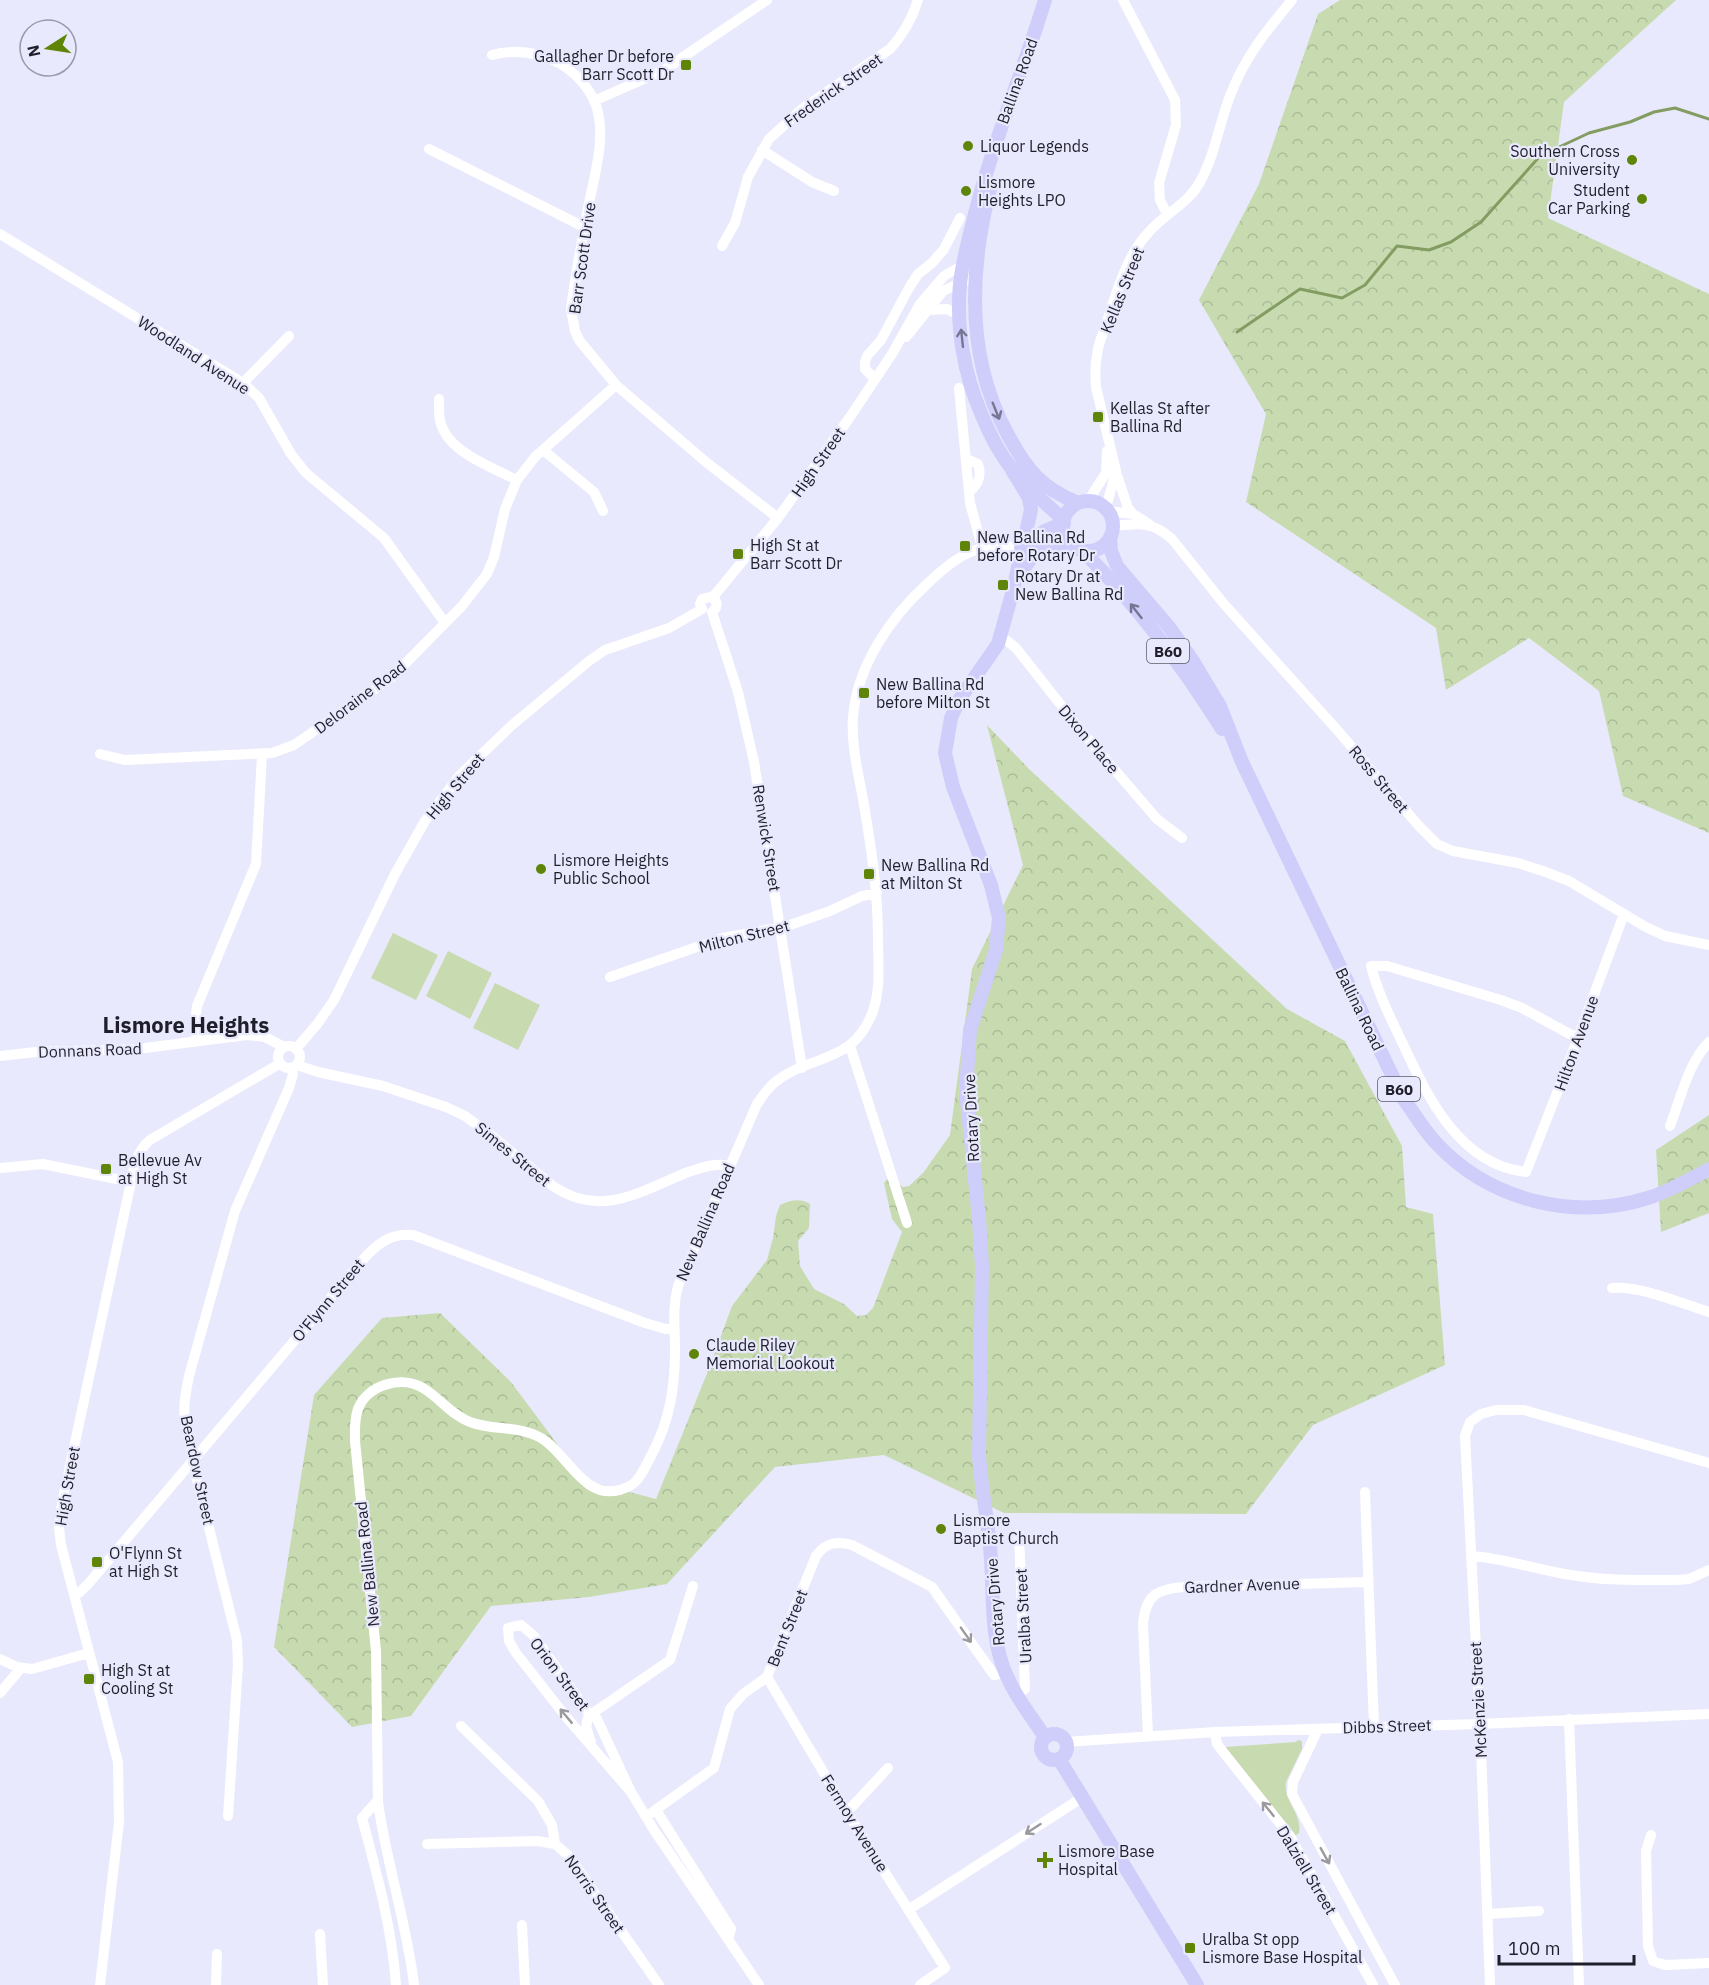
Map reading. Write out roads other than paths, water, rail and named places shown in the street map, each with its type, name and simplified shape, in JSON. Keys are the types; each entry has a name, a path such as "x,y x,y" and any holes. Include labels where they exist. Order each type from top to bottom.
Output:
{"main road":[{"name":"Ballina Road","path":"1045,0 983,181 960,283 960,315 967,372 988,430 1012,470 1064,522"},
{"name":"Ballina Road","path":"1054,0 988,196 977,254 974,296 979,356 986,385 999,419 1023,460 1042,483 1058,494 1083,502"},
{"name":"Rotary Drive","path":"1006,1673 997,1644 990,1546 981,1485 979,1455 982,1266 966,1091 970,1030 996,950 999,918 991,885 953,787 945,753 951,718 959,700 993,653 1013,590 1030,516 1030,504 1029,498 1012,470"},
{"path":"1036,550 1070,542 1065,533 1064,522 1069,510 1083,502 1096,502 1107,510"},
{"name":"B60","path":"1107,510 1111,531"},
{"path":"1021,548 1045,531 1064,522"},
{"name":"Ballina Road","path":"1111,531 1111,551 1117,566 1169,627 1194,661 1220,706 1242,762 1403,1098 1424,1129 1449,1156 1476,1176 1510,1194 1540,1203 1575,1207 1606,1206 1638,1200 1666,1191 1709,1169"},
{"path":"1082,550 1098,548 1111,531"},
{"name":"B60","path":"1070,542 1082,550"},
{"name":"Rotary Drive","path":"1013,590 1036,550"},
{"name":"Ballina Road","path":"1082,550 1105,572 1173,657 1211,711 1242,762"},
{"name":"Uralba Street","path":"1006,1673 1017,1695 1046,1737 1041,1746 1042,1752 1049,1759 1059,1759 1197,1985"},
{"path":"1046,1737 1055,1734 1065,1742 1065,1752 1059,1759"}],"street":[{"path":"594,101 664,70 767,0"},
{"name":"Frederick Street","path":"722,246 735,223 748,177 770,139 790,118 890,49 909,23 918,0"},
{"path":"1124,0 1175,100 1176,125 1158,192 1167,214"},
{"name":"Kellas Street","path":"1133,514 1125,502 1096,387 1097,354 1115,297 1132,256 1147,234 1167,214 1185,202 1199,185 1210,162 1229,98 1248,56 1292,0"},
{"name":"Barr Scott Drive","path":"492,55 516,51 549,58 565,66 578,78 594,101 600,134 599,149 584,227 573,298 572,320 585,350 616,385 706,462 778,518"},
{"path":"429,149 584,227"},
{"path":"762,150 812,183 834,191"},
{"path":"875,379 865,369 867,356 881,340 913,281 944,249 960,218"},
{"name":"Woodland Avenue","path":"0,234 243,383 259,398 291,454 306,473 384,538 445,623"},
{"path":"892,354 943,291 967,280 977,254"},
{"path":"892,354 909,320 936,284 944,276 963,266"},
{"path":"928,310 947,309 960,315"},
{"path":"243,383 289,336"},
{"name":"High Street","path":"296,1049 334,1000 405,856 425,821 460,775 512,726 589,660 605,650 669,628 707,611 700,604 702,599 707,596 713,597 778,518 892,354"},
{"name":"Deloraine Road","path":"100,754 125,760 262,754 283,750 294,745 375,690 412,658 478,588 494,557 505,509 517,480 529,464 616,385"},
{"path":"959,388 969,492 973,518 982,547"},
{"path":"440,399 439,418 443,431 450,441 471,456 517,480"},
{"name":"Kellas Street","path":"1083,502 1106,473 1105,424"},
{"path":"543,450 594,492 603,511"},
{"name":"Kellas Street","path":"1107,510 1116,471"},
{"path":"1107,510 1133,514 1150,525"},
{"path":"1111,531 1150,525"},
{"name":"Ross Street","path":"1150,525 1163,531 1172,539 1224,604 1431,839 1453,851 1518,863 1543,871 1569,881 1665,936 1709,945"},
{"name":"New Ballina Road","path":"414,1985 378,1800 376,1651 355,1441 359,1408 366,1395 380,1387 393,1382 408,1383 421,1387 458,1416 471,1423 523,1430 543,1439 590,1484 608,1491 618,1491 636,1482 656,1445 673,1393 675,1376 673,1308 678,1286 757,1104 775,1082 850,1046 868,1021 877,997 877,893 853,719 860,682 868,663 900,610 946,568 971,551 998,545 1036,550"},
{"name":"Renwick Street","path":"707,611 738,692 747,728 802,1068"},
{"name":"Dixon Place","path":"1000,636 1016,648 1083,733 1157,819 1182,838"},
{"path":"197,1041 195,1022 197,1006 256,864 262,754"},
{"name":"Milton Street","path":"610,977 723,938 781,927 862,896 877,893"},
{"name":"Hilton Avenue","path":"1577,1038 1522,1008 1501,1000 1387,966 1371,966 1376,987 1418,1076 1434,1106 1446,1122 1466,1143 1491,1161 1508,1170 1526,1172 1577,1038 1623,914"},
{"name":"Donnans Road","path":"0,1056 36,1052 122,1050 236,1035 256,1035 272,1039 284,1047"},
{"path":"1670,1126 1698,1054 1709,1042"},
{"path":"292,1046 296,1049 300,1057 295,1066 284,1067 279,1064 278,1054 284,1047 292,1046"},
{"path":"850,1046 907,1223"},
{"name":"High Street","path":"100,1985 119,1822 119,1781 114,1745 59,1537 59,1517 139,1153 150,1140 279,1064"},
{"name":"Simes Street","path":"295,1066 383,1086 456,1112 487,1132 552,1186 582,1200 599,1203 616,1201 696,1169 715,1165 729,1166"},
{"name":"Beardow Street","path":"228,1816 238,1665 237,1640 194,1468 185,1412 186,1391 235,1211 289,1088 295,1066"},
{"path":"0,1168 43,1164 131,1182"},
{"name":"O'Flynn Street","path":"74,1594 80,1592 89,1583 367,1255 384,1239 398,1235 413,1235 645,1323 674,1329"},
{"path":"1612,1288 1626,1288 1709,1312"},
{"name":"McKenzie Street","path":"1490,1985 1480,1724 1465,1436 1468,1425 1474,1418 1496,1410 1524,1410 1709,1463"},
{"path":"1365,1492 1374,1726"},
{"name":"Uralba Street","path":"1017,1695 1025,1689 1026,1674 1021,1616 1019,1534"},
{"name":"Bent Street","path":"651,1813 714,1768 730,1709 743,1694 767,1677 816,1556 823,1548 840,1542 852,1545 932,1587"},
{"path":"1471,1557 1491,1558 1592,1578 1677,1580 1689,1579 1709,1570"},
{"name":"Gardner Avenue","path":"1148,1736 1143,1623 1144,1610 1153,1596 1162,1590 1184,1587 1367,1582"},
{"path":"593,1746 586,1728 586,1720 590,1714 670,1660 693,1586"},
{"name":"Uralba Street","path":"932,1587 994,1675 1006,1673"},
{"name":"Orion Street","path":"631,1792 597,1719 590,1714 533,1635 521,1625 508,1628 509,1641 516,1653 567,1718 631,1792 651,1813 759,1985"},
{"path":"0,1659 21,1668 32,1669 89,1653"},
{"path":"0,1693 21,1668"},
{"name":"Fermoy Avenue","path":"767,1677 945,1968 920,1985"},
{"name":"Dibbs Street","path":"1065,1742 1215,1731 1480,1724 1709,1714"},
{"path":"1569,1719 1579,1985"},
{"name":"Norris Street","path":"461,1726 538,1801 552,1825 555,1844 569,1856 659,1985"},
{"name":"Dalziell Street","path":"1318,1729 1293,1782 1292,1794 1395,1985"},
{"name":"Dalziell Street","path":"1215,1731 1217,1744 1290,1836 1373,1985"},
{"path":"848,1812 888,1768"},
{"path":"908,1910 1083,1797"},
{"path":"378,1800 362,1818 384,1903 394,1953 396,1985"},
{"path":"1652,1835 1646,1851 1648,1950 1653,1961 1665,1965 1709,1963"},
{"path":"427,1844 537,1841 555,1844"},
{"path":"1487,1914 1539,1911"},
{"path":"522,1924 525,1985"},
{"path":"320,1934 323,1985"},
{"path":"216,1985 217,1954"}],"waterway":[{"path":"1237,332 1300,289 1342,298 1365,285 1397,246 1429,250 1451,242 1481,222 1540,156 1589,133 1630,122 1654,112 1675,108 1709,119"}],"place":[{"name":"Gallagher Dr before Barr Scott Dr","path":"686,65"},
{"name":"Liquor Legends","path":"968,146"},
{"name":"Southern Cross University","path":"1632,160"},
{"name":"Lismore Heights LPO","path":"966,191"},
{"name":"Student Car Parking","path":"1642,199"},
{"name":"Kellas St after Ballina Rd","path":"1098,417"},
{"name":"New Ballina Rd before Rotary Dr","path":"965,546"},
{"name":"High St at Barr Scott Dr","path":"738,554"},
{"name":"Rotary Dr at New Ballina Rd","path":"1003,585"},
{"name":"New Ballina Rd before Milton St","path":"864,693"},
{"name":"Lismore Heights Public School","path":"541,869"},
{"name":"New Ballina Rd at Milton St","path":"869,874"},
{"name":"Bellevue Av at High St","path":"106,1169"},
{"name":"Claude Riley Memorial Lookout","path":"694,1354"},
{"name":"Lismore Baptist Church","path":"941,1529"},
{"name":"O'Flynn St at High St","path":"97,1562"},
{"name":"High St at Cooling St","path":"89,1679"},
{"name":"Lismore Base Hospital","path":"1045,1860"},
{"name":"Uralba St opp Lismore Base Hospital","path":"1190,1948"}],"district":[{"name":"Lismore Heights","path":"186,1024"}]}
